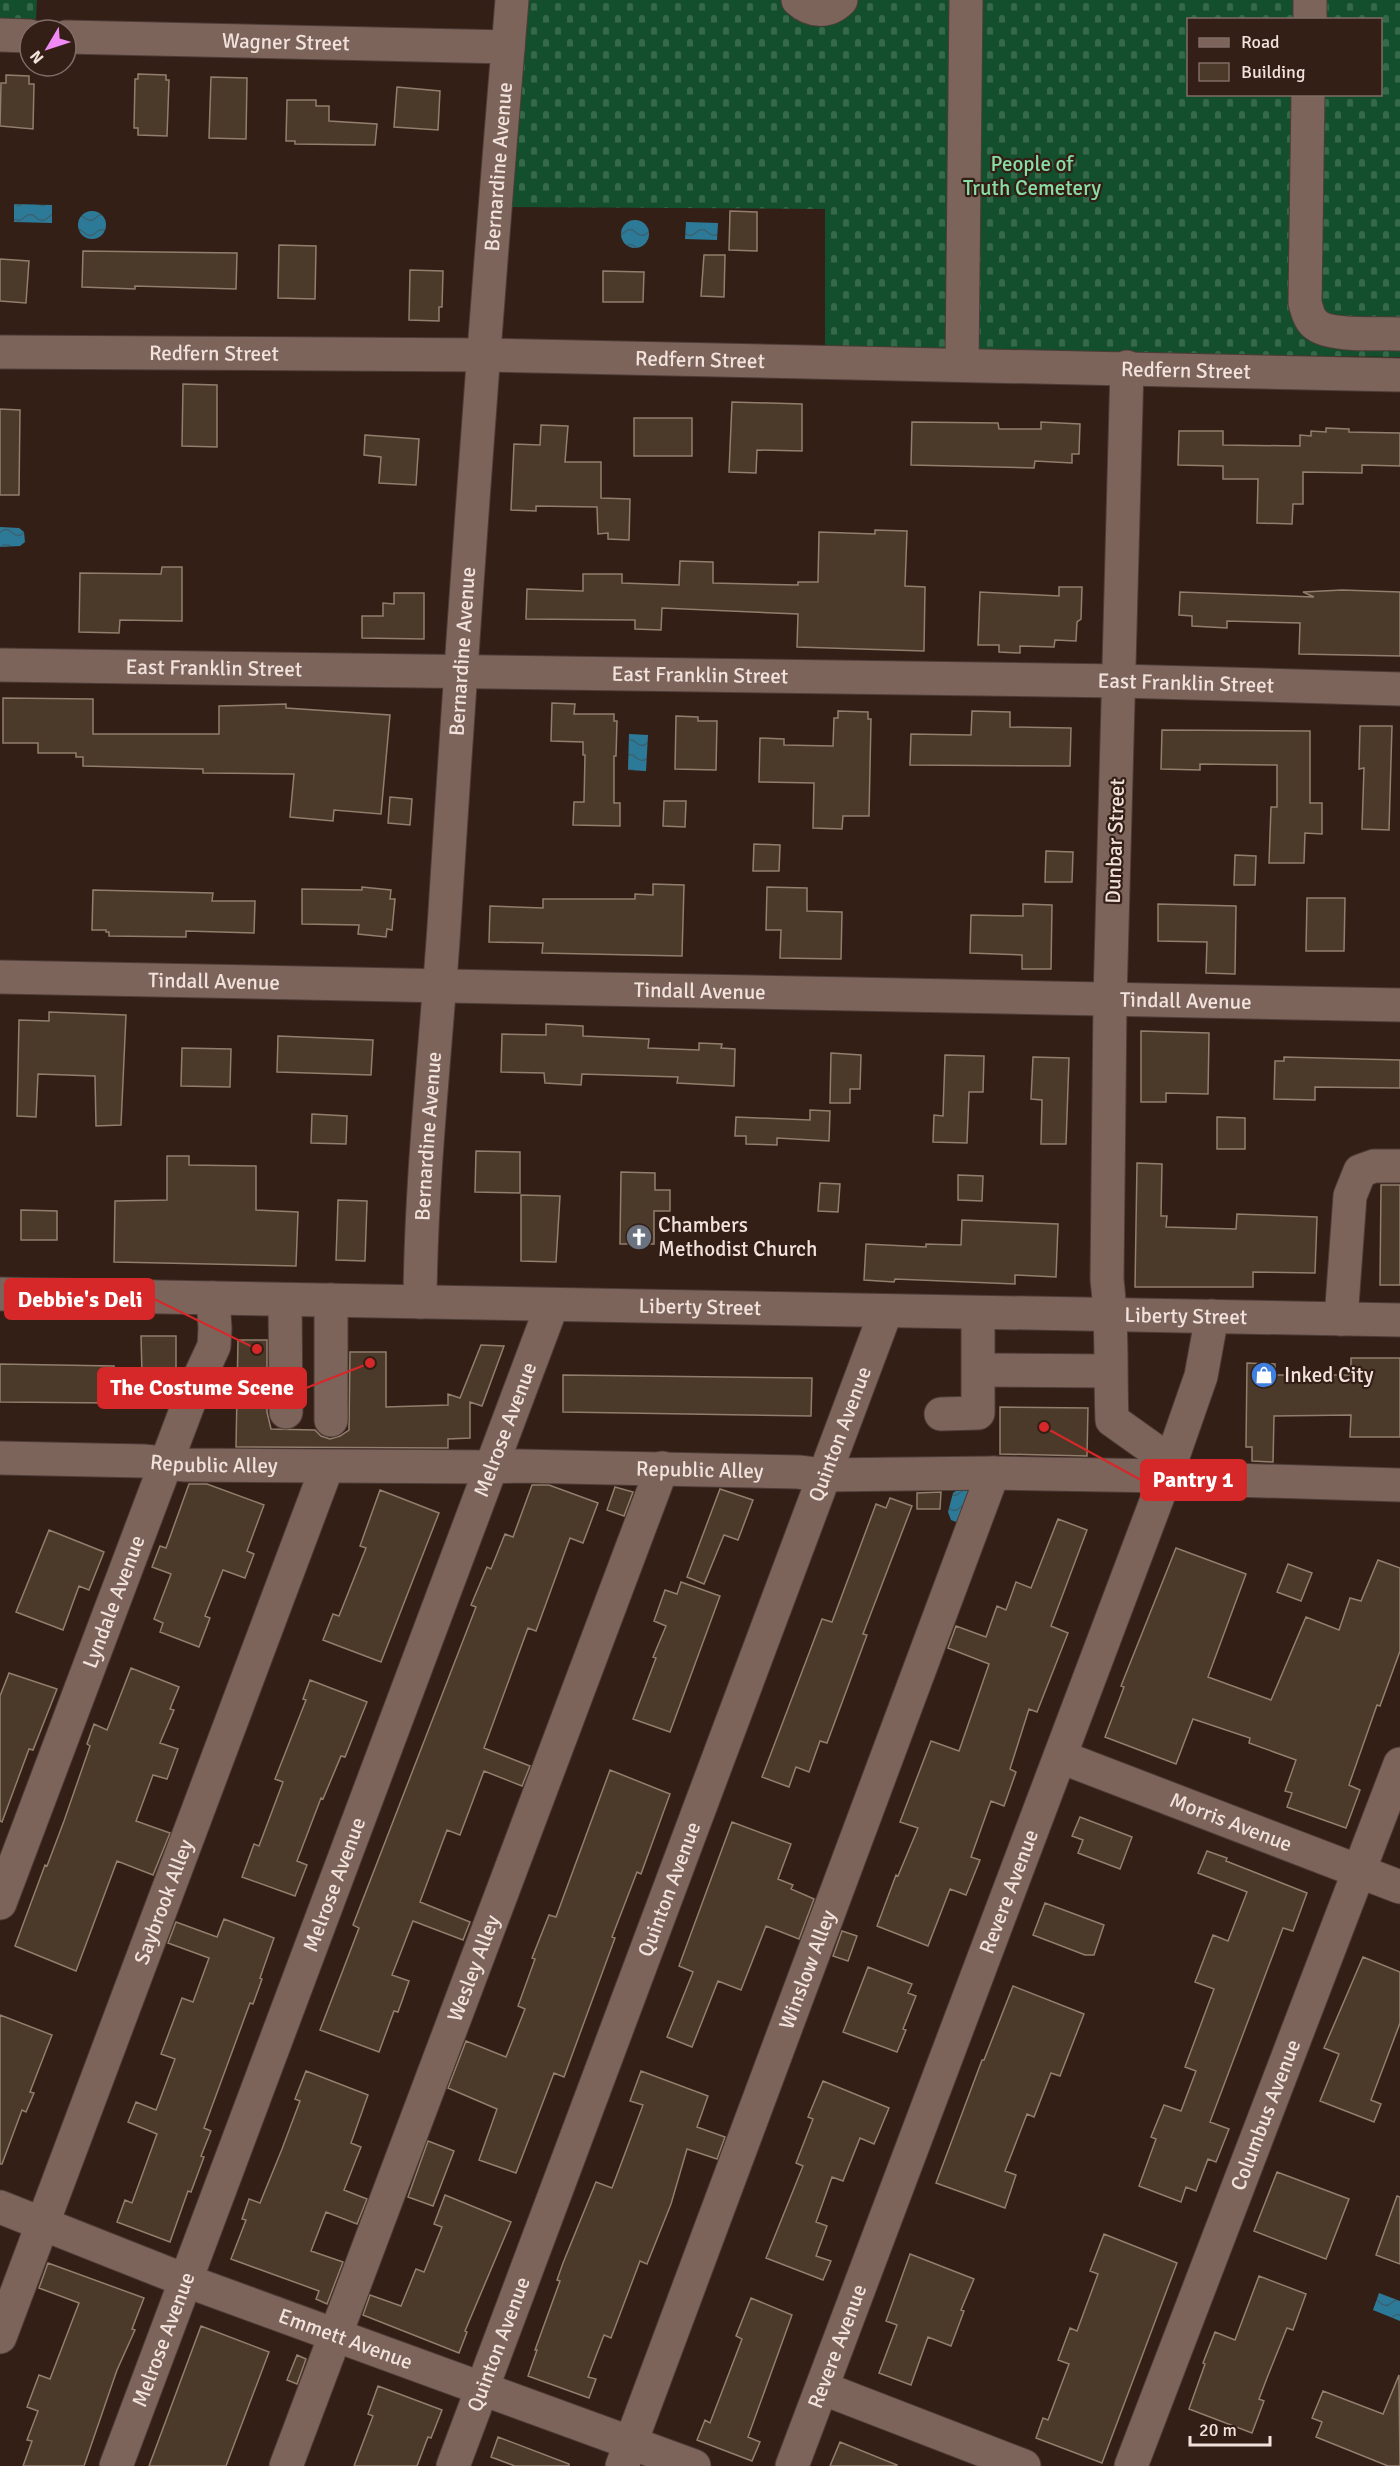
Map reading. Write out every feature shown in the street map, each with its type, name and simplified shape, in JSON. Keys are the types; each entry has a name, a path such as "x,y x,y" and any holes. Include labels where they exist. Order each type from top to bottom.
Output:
{"street":[{"name":"Bernardine Avenue","path":"420,1302 424,1189 512,0"},
{"path":"798,0 807,7 823,10 841,0"},
{"path":"962,365 966,0"},
{"path":"1310,0 1310,18"},
{"path":"0,35 18,36"},
{"name":"Wagner Street","path":"78,37 508,47"},
{"path":"1308,96 1305,303 1308,315 1315,325 1329,330 1400,334"},
{"path":"1366,333 1366,374"},
{"name":"Redfern Street","path":"0,352 484,355 1127,367 1400,375"},
{"name":"Dunbar Street","path":"1127,367 1110,1000 1107,1280 1111,1314 1110,1371 1112,1420 1168,1469"},
{"name":"East Franklin Street","path":"0,665 1119,681 1400,689"},
{"name":"Tindall Avenue","path":"0,977 1400,1005"},
{"path":"1341,1319 1350,1196 1360,1171 1374,1166 1400,1166"},
{"name":"Liberty Street","path":"0,1294 1400,1320"},
{"name":"Lyndale Avenue","path":"0,1903 194,1389 214,1346 213,1298"},
{"path":"285,1300 286,1412"},
{"path":"331,1300 331,1420"},
{"name":"Melrose Avenue","path":"117,2466 552,1305"},
{"name":"Quinton Avenue","path":"453,2466 886,1311"},
{"path":"941,1414 978,1413 978,1313"},
{"name":"Revere Avenue","path":"792,2466 1168,1469 1201,1376 1208,1351 1212,1316"},
{"path":"979,1370 1110,1371"},
{"name":"Republic Alley","path":"0,1458 167,1462 186,1465 662,1468 798,1472 823,1475 1168,1469 1200,1479 1400,1485"},
{"name":"Saybrook Alley","path":"0,2337 44,2224 214,1762 327,1467"},
{"name":"Wesley Alley","path":"286,2466 662,1468"},
{"name":"Winslow Alley","path":"626,2454 765,2089 993,1473"},
{"name":"Morris Avenue","path":"1061,1757 1400,1887"},
{"name":"Columbus Avenue","path":"1131,2466 1400,1764"},
{"name":"Emmett Avenue","path":"0,2207 187,2281 482,2388 626,2454 694,2466"},
{"path":"822,2388 1024,2466"}],"green space":[{"path":"0,0 37,0 36,18 0,18"},
{"name":"People of Truth Cemetery","path":"525,0 1400,0 1400,357 825,349 825,209 512,207"}],"water":[{"path":"14,204 52,205 52,223 14,222"},
{"path":"92,211 102,215 106,225 102,235 92,239 82,235 78,225 82,215"},
{"path":"635,220 645,224 649,234 645,244 635,248 625,244 621,234 625,224"},
{"path":"686,222 718,223 717,240 685,239"},
{"path":"0,527 19,528 24,532 25,542 20,546 0,547"},
{"path":"629,734 648,735 646,771 628,770"},
{"path":"960,1488 971,1495 959,1523 951,1520 948,1512 953,1493"},
{"path":"1379,2293 1400,2301 1400,2321 1373,2310"}],"building":[{"path":"138,74 166,75 166,80 169,80 167,136 138,135 138,128 134,128 135,79 138,79"},
{"path":"6,75 29,78 29,84 34,84 33,129 0,126 1,83 6,83"},
{"path":"211,77 247,78 246,139 209,138"},
{"path":"397,87 440,91 438,130 394,127"},
{"path":"287,100 316,100 316,106 329,106 329,121 377,124 375,145 295,144 295,141 286,141"},
{"path":"730,211 757,212 757,251 729,250"},
{"path":"279,245 316,246 315,299 278,298"},
{"path":"83,251 237,253 236,289 82,287"},
{"path":"704,255 725,255 724,297 701,296"},
{"path":"0,259 29,261 26,303 0,301"},
{"path":"410,270 443,271 442,307 439,307 439,321 409,320"},
{"path":"603,271 644,272 643,302 603,302"},
{"path":"183,384 217,385 217,447 182,446"},
{"path":"732,402 802,404 802,451 757,450 756,473 729,472"},
{"path":"0,409 20,410 19,495 0,495"},
{"path":"634,418 692,418 692,456 634,456"},
{"path":"912,422 998,423 999,429 1041,429 1041,422 1080,424 1079,454 1072,454 1072,463 1035,461 1034,468 911,465"},
{"path":"541,425 568,426 565,462 601,462 601,498 630,499 629,540 608,539 608,533 598,534 597,507 536,506 536,511 511,510 514,444 540,445"},
{"path":"1326,428 1349,429 1349,432 1400,433 1400,466 1362,465 1362,473 1303,472 1303,504 1293,504 1292,524 1257,523 1258,479 1223,479 1223,466 1178,465 1179,431 1223,431 1223,445 1300,446 1300,435 1311,436 1311,431 1326,432"},
{"path":"365,435 419,439 416,485 379,483 381,457 364,455"},
{"path":"875,530 907,531 905,586 925,587 924,651 797,647 798,614 662,608 661,630 635,629 635,620 526,619 527,589 583,591 583,574 622,574 622,583 679,585 680,561 713,562 713,583 798,585 798,582 818,582 819,532 875,534"},
{"path":"162,567 182,567 182,621 120,620 119,633 79,632 80,573 161,574"},
{"path":"1059,587 1082,587 1081,619 1077,622 1076,641 1055,640 1054,647 1020,646 1020,653 999,652 999,645 978,645 980,592 1059,596"},
{"path":"1342,590 1400,592 1400,656 1299,654 1300,623 1227,621 1227,628 1192,626 1192,616 1179,615 1180,592 1314,597 1303,592"},
{"path":"394,593 424,593 424,639 362,638 362,616 383,616 383,603 394,604"},
{"path":"3,698 93,699 93,734 219,734 219,706 286,704 286,708 390,715 381,814 334,810 333,821 290,817 294,774 203,773 203,769 83,766 83,757 76,757 76,753 38,753 38,743 3,743"},
{"path":"552,703 575,704 574,714 614,714 614,721 617,721 614,803 620,803 620,826 573,825 574,802 584,802 583,742 551,741"},
{"path":"838,711 868,712 868,719 871,719 869,816 843,816 842,829 813,828 814,783 759,782 760,738 784,739 784,745 833,746 834,718 838,718"},
{"path":"972,711 1010,712 1010,727 1071,728 1070,766 910,765 911,734 971,735"},
{"path":"676,716 698,717 698,721 717,721 716,770 675,769"},
{"path":"1360,726 1392,726 1389,830 1362,829 1364,768 1359,769"},
{"path":"1162,730 1310,731 1310,803 1322,803 1322,834 1305,833 1304,863 1269,863 1271,807 1277,807 1277,765 1200,764 1200,770 1161,769"},
{"path":"390,797 412,799 410,825 388,823"},
{"path":"664,801 686,801 685,827 663,826"},
{"path":"754,844 780,845 779,871 753,871"},
{"path":"1046,851 1073,852 1072,882 1045,882"},
{"path":"1235,855 1256,856 1255,885 1234,885"},
{"path":"653,884 684,885 682,956 542,953 543,943 489,942 490,906 543,908 543,899 635,899 635,894 653,895"},
{"path":"362,887 391,890 390,899 395,899 392,930 387,929 386,937 358,934 359,925 302,924 302,889 362,890"},
{"path":"767,887 807,888 807,911 842,912 841,959 780,958 781,930 766,930"},
{"path":"93,890 213,893 212,901 255,901 254,933 186,931 186,937 109,936 106,930 92,930"},
{"path":"1307,898 1345,898 1344,951 1306,951"},
{"path":"1023,904 1052,905 1051,969 1022,969 1022,955 970,953 971,915 1023,916"},
{"path":"1158,904 1236,906 1235,974 1206,973 1207,942 1158,941"},
{"path":"49,1012 126,1015 121,1125 96,1126 95,1076 38,1074 36,1117 17,1116 19,1020 49,1021"},
{"path":"546,1024 583,1026 583,1036 649,1039 648,1048 699,1050 699,1043 722,1044 721,1048 735,1049 734,1086 677,1083 678,1077 582,1074 581,1085 545,1083 544,1073 501,1072 502,1034 546,1035"},
{"path":"1141,1031 1209,1033 1208,1094 1166,1093 1166,1102 1141,1102"},
{"path":"278,1036 373,1040 371,1075 277,1072"},
{"path":"182,1048 231,1049 230,1087 181,1086"},
{"path":"831,1053 861,1055 860,1089 850,1089 850,1103 830,1103"},
{"path":"945,1055 984,1056 983,1092 969,1092 967,1143 933,1142 934,1115 943,1116"},
{"path":"1033,1057 1069,1058 1066,1144 1041,1144 1042,1100 1031,1099"},
{"path":"1284,1057 1400,1060 1400,1088 1315,1087 1315,1100 1274,1099 1275,1061 1284,1061"},
{"path":"810,1110 830,1111 829,1141 777,1138 777,1145 746,1144 746,1136 735,1136 736,1117 810,1120"},
{"path":"312,1114 347,1116 346,1144 311,1143"},
{"path":"1217,1117 1245,1118 1245,1149 1217,1149"},
{"path":"476,1151 520,1152 520,1193 475,1192"},
{"path":"167,1156 189,1156 189,1165 256,1166 256,1210 298,1212 296,1266 114,1262 115,1201 167,1200"},
{"path":"1137,1163 1162,1164 1161,1216 1167,1216 1166,1227 1236,1229 1237,1214 1317,1217 1315,1273 1253,1272 1253,1287 1135,1287"},
{"path":"621,1172 655,1173 655,1190 670,1190 670,1211 654,1211 654,1244 620,1244"},
{"path":"958,1175 983,1176 982,1201 958,1200"},
{"path":"820,1183 840,1184 838,1212 818,1211"},
{"path":"1381,1185 1400,1185 1400,1285 1380,1285"},
{"path":"521,1195 560,1196 556,1262 521,1261"},
{"path":"338,1200 367,1201 365,1261 336,1260"},
{"path":"21,1210 57,1211 57,1240 21,1240"},
{"path":"962,1220 1058,1224 1056,1277 1015,1275 1015,1284 895,1279 894,1282 864,1280 866,1244 926,1247 926,1244 961,1245"},
{"path":"141,1336 176,1336 176,1373 142,1373"},
{"path":"238,1340 267,1340 267,1412 271,1429 315,1430 321,1436 330,1439 349,1430 350,1352 386,1352 386,1407 448,1405 448,1394 460,1398 481,1345 504,1346 482,1406 470,1402 470,1438 448,1439 448,1448 236,1447"},
{"path":"1351,1358 1400,1358 1400,1437 1350,1437 1351,1415 1274,1416 1273,1462 1252,1461 1252,1447 1246,1447 1247,1363 1275,1364 1275,1375 1351,1375"},
{"path":"0,1364 114,1366 113,1403 0,1402"},
{"path":"563,1375 812,1378 811,1416 563,1412"},
{"path":"1000,1407 1088,1408 1087,1456 1000,1454"},
{"path":"189,1484 207,1484 264,1505 247,1551 254,1554 245,1578 223,1570 205,1616 210,1618 199,1647 160,1632 163,1623 154,1619 171,1574 152,1567 160,1546 166,1548"},
{"path":"532,1485 549,1485 598,1503 583,1543 570,1538 536,1631 528,1628 484,1748 530,1766 522,1786 484,1771 460,1835 447,1830 420,1902 470,1922 463,1940 413,1921 392,1975 409,1981 398,2012 394,2011 379,2052 320,2030 359,1928 353,1925 476,1607 471,1605 487,1567 491,1569 505,1534 513,1537"},
{"path":"615,1487 633,1492 624,1516 607,1510"},
{"path":"720,1489 753,1500 738,1540 724,1535 704,1584 687,1577"},
{"path":"380,1490 439,1513 381,1662 323,1640 333,1614 339,1616 366,1548 360,1546"},
{"path":"941,1492 940,1509 917,1509 917,1493"},
{"path":"890,1498 912,1506 863,1634 867,1635 827,1743 820,1741 809,1772 796,1767 789,1787 762,1777 822,1619 832,1622 876,1504 886,1508"},
{"path":"1058,1519 1087,1530 1051,1626 1068,1633 1037,1712 1029,1709 1010,1769 1016,1772 1004,1806 991,1801 971,1857 980,1860 966,1895 950,1889 928,1946 877,1926 896,1875 898,1876 918,1828 900,1822 931,1741 959,1751 989,1664 948,1648 956,1626 986,1637 997,1606 1006,1610 1016,1582 1031,1588"},
{"path":"49,1530 104,1552 89,1590 79,1586 63,1630 16,1612"},
{"path":"1176,1548 1246,1574 1208,1677 1271,1700 1306,1617 1339,1630 1350,1598 1361,1601 1378,1560 1400,1568 1400,1651 1380,1706 1377,1705 1349,1785 1360,1790 1346,1828 1287,1807 1292,1793 1285,1791 1296,1760 1249,1743 1250,1738 1193,1719 1176,1764 1105,1737 1124,1687 1121,1686"},
{"path":"1288,1564 1312,1573 1301,1601 1277,1592"},
{"path":"681,1582 720,1596 670,1732 633,1719 656,1658 653,1657 666,1626 654,1621 665,1590 677,1594"},
{"path":"131,1668 179,1687 170,1709 174,1710 160,1743 178,1749 167,1779 153,1775 136,1821 170,1833 153,1875 117,1861 76,1971 15,1946 64,1821 90,1746 87,1744 94,1724 107,1730"},
{"path":"9,1673 57,1689 33,1750 29,1749 2,1822 0,1821 0,1696"},
{"path":"310,1680 367,1702 345,1757 341,1756 323,1799 321,1798 297,1861 307,1865 295,1896 242,1877 254,1844 259,1846 283,1782 275,1779 306,1700 303,1699"},
{"path":"610,1770 670,1794 641,1874 637,1872 612,1937 615,1938 564,2077 554,2073 516,2173 479,2160 497,2109 448,2088 466,2041 506,2057 525,2009 518,2006 535,1959 532,1958 549,1915 556,1917"},
{"path":"1080,1817 1132,1837 1120,1869 1078,1853 1083,1840 1072,1836"},
{"path":"732,1822 791,1844 778,1879 793,1885 791,1889 814,1899 799,1939 766,1926 741,1990 718,1981 692,2047 667,2037 693,1972 679,1966"},
{"path":"1207,1851 1227,1858 1226,1861 1307,1893 1293,1931 1283,1928 1210,2122 1229,2129 1216,2162 1208,2159 1196,2191 1186,2187 1181,2202 1139,2186 1156,2139 1151,2137 1164,2105 1181,2111 1196,2071 1185,2067 1214,1989 1195,1982 1213,1935 1228,1941 1247,1892 1198,1873"},
{"path":"1045,1903 1104,1925 1094,1955 1085,1955 1033,1935"},
{"path":"224,1919 274,1938 253,2004 250,2003 204,2128 211,2131 201,2156 204,2157 191,2192 188,2191 170,2242 117,2222 125,2200 132,2203 157,2134 128,2122 136,2102 156,2110 175,2059 161,2054 182,1998 193,2002 209,1958 168,1943 176,1922 217,1937"},
{"path":"842,1931 857,1936 848,1961 833,1956"},
{"path":"1363,1957 1400,1972 1400,2023 1371,2100 1381,2104 1374,2122 1320,2101 1339,2054 1324,2048"},
{"path":"868,1967 912,1984 908,1993 916,1996 897,2052 843,2032"},
{"path":"1013,1986 1084,2014 1060,2076 1051,2073 1034,2117 1027,2114 1005,2171 1016,2175 1005,2208 936,2183 982,2060 984,2060"},
{"path":"0,2015 52,2035 30,2092 34,2093 26,2112 22,2110 2,2164 0,2164"},
{"path":"306,2071 368,2095 351,2143 361,2147 344,2190 367,2199 357,2224 326,2212 311,2251 343,2262 327,2304 316,2299 319,2291 231,2259 246,2220 242,2219 249,2199 260,2203 282,2149 300,2101 295,2099"},
{"path":"641,2071 708,2096 697,2127 725,2137 717,2159 687,2149 671,2204 647,2264 640,2261 611,2338 604,2335 588,2377 596,2379 589,2398 528,2376 560,2281 557,2280 596,2182 612,2188 643,2105 630,2101"},
{"path":"823,2081 889,2108 874,2144 860,2138 843,2181 832,2177 816,2222 827,2226 816,2256 831,2261 823,2280 766,2258 803,2166 796,2163 813,2119 808,2117"},
{"path":"428,2141 454,2151 433,2206 408,2197"},
{"path":"1277,2172 1349,2199 1326,2259 1254,2231"},
{"path":"445,2195 511,2222 465,2331 467,2332 459,2353 363,2315 370,2295 401,2306 416,2269 424,2272 442,2227 434,2224"},
{"path":"1397,2196 1400,2197 1400,2264 1376,2255"},
{"path":"1104,2234 1177,2263 1102,2463 1036,2438 1043,2418 1048,2420 1069,2364 1058,2360 1070,2328 1077,2331 1098,2274 1090,2271"},
{"path":"910,2254 974,2279 961,2310 964,2311 951,2346 928,2337 911,2385 879,2373 897,2325 886,2321"},
{"path":"48,2263 144,2298 132,2329 135,2330 117,2370 84,2466 23,2466 32,2441 27,2440 38,2411 27,2407 39,2375 50,2379 79,2303 39,2288"},
{"path":"1259,2276 1306,2294 1293,2330 1287,2328 1267,2378 1259,2399 1264,2401 1252,2433 1189,2409 1215,2332 1235,2340"},
{"path":"751,2298 792,2315 748,2437 760,2442 752,2461 697,2440 705,2420 710,2423 742,2339 736,2336"},
{"path":"201,2326 269,2352 226,2466 149,2466"},
{"path":"297,2355 306,2359 297,2384 287,2380"},
{"path":"1399,2375 1400,2466 1388,2466 1316,2437 1322,2422 1312,2418 1323,2391 1383,2414"},
{"path":"378,2386 442,2410 417,2466 354,2466 373,2416 368,2414"},
{"path":"498,2437 569,2464 569,2466 515,2466 491,2457"},
{"path":"840,2442 897,2465 830,2466"}],"place":[{"name":"Chambers Methodist Church","path":"639,1237"},
{"name":"Debbie's Deli","path":"257,1349"},
{"name":"The Costume Scene","path":"370,1363"},
{"name":"Inked City","path":"1264,1375"},
{"name":"Pantry 1","path":"1044,1427"}]}
